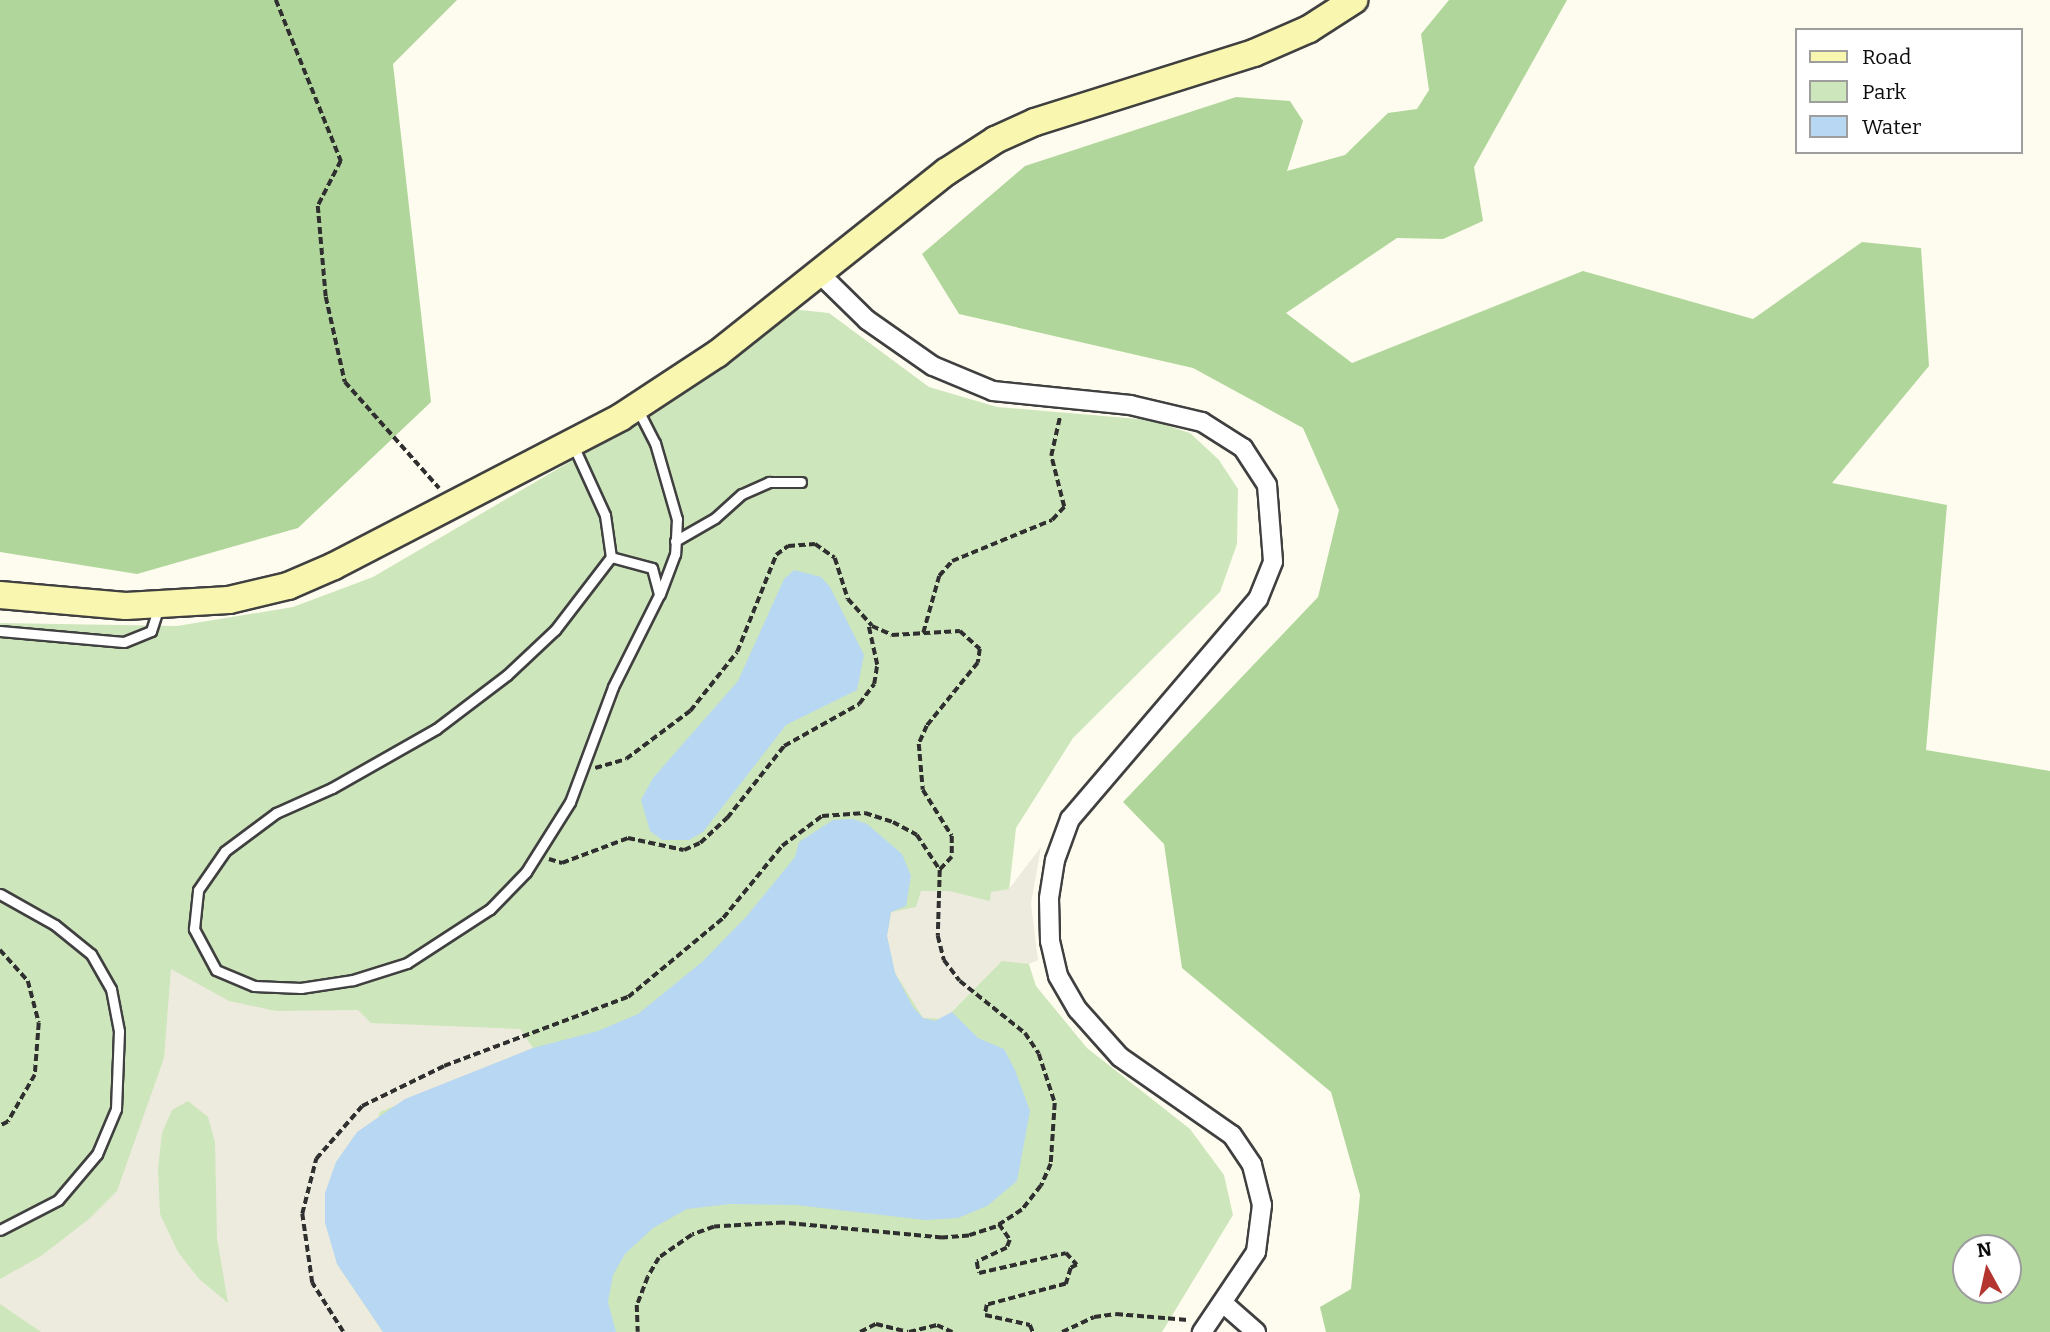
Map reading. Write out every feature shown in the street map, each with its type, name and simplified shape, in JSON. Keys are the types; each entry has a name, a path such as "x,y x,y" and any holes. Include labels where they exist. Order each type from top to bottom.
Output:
{"main road":[{"path":"0,595 159,606 229,600 288,586 454,505 636,407 717,354 946,172 995,141 1035,122 1254,53 1309,29 1354,0"}],"street":[{"path":"819,274 867,320 933,366 993,391 1130,405 1202,422 1243,448 1267,485 1273,562 1258,599 1070,819 1055,860 1049,899 1050,941 1058,976 1078,1010 1120,1057 1232,1135 1252,1165 1262,1205 1256,1252 1202,1332"},
{"path":"1223,1303 1256,1332"}],"lane":[{"path":"572,443 605,515 611,557 555,630 507,675 436,729 332,788 276,813 225,851 198,890 194,929 216,970 254,986 302,988 353,980 407,962 452,937 490,909 537,855 570,802 613,687 659,595 675,541 677,519 668,479 636,407"},
{"path":"675,541 715,517 742,494 769,481 801,482"},
{"path":"611,557 652,568 659,595"},
{"path":"0,631 124,642 150,631 159,606"},
{"path":"0,894 55,925 91,954 111,989 119,1031 116,1108 97,1154 58,1200 0,1230"}],"path":[{"path":"276,0 341,161 317,206 326,297 345,382 454,505"},
{"path":"923,633 939,576 952,561 1052,520 1064,507 1051,456 1065,398"},
{"path":"582,767 606,768 626,759 690,711 737,652 776,555 788,546 815,544 827,548 835,558 848,599 868,623 892,635 960,631 979,649 978,663 927,726 919,744 923,790 952,836 952,858 940,870"},
{"path":"537,855 562,863 628,838 684,850 700,843 727,818 784,746 859,704 874,684 877,665 868,623"},
{"path":"342,1332 312,1283 302,1214 316,1159 362,1106 444,1066 628,997 723,918 782,846 822,816 865,813 893,822 917,835 940,870 938,936 944,960 960,981 1025,1033 1039,1054 1055,1103 1051,1164 1041,1186 1022,1210 999,1224 969,1236 942,1238 817,1224 715,1227 692,1235 659,1258 637,1305 638,1332"},
{"path":"0,950 28,981 39,1023 35,1075 8,1122 0,1126"},
{"path":"999,1224 1010,1240 1007,1248 978,1262 979,1273 1066,1253 1077,1265 1071,1268 1066,1284 987,1305 985,1315 1030,1325 1033,1332"},
{"path":"1062,1332 1094,1317 1116,1314 1186,1319 1202,1332"},
{"path":"860,1332 876,1324 909,1332 937,1325 952,1332"}],"green space":[{"path":"0,0 457,0 393,64 431,402 298,528 137,574 0,552"},
{"path":"1449,0 1567,0 1474,167 1483,221 1443,239 1397,238 1286,313 1352,363 1583,271 1753,319 1862,242 1921,248 1929,366 1832,483 1947,505 1926,750 2050,771 2050,1332 1326,1332 1320,1307 1351,1289 1360,1195 1331,1092 1182,968 1164,844 1123,802 1318,597 1339,510 1303,428 1193,368 959,314 922,254 1025,166 1236,97 1290,101 1303,121 1287,171 1345,155 1388,113 1417,109 1429,90 1421,34"},
{"path":"791,309 829,313 929,387 997,407 1150,420 1190,433 1219,460 1238,489 1237,544 1220,592 1073,738 1016,828 1008,900 1036,986 1087,1048 1190,1129 1224,1175 1233,1215 1162,1332 0,1332 0,623 177,626 293,607 373,577 667,405"}],"shaded area":[{"path":"1041,847 1031,904 1038,960 1029,964 1002,961 945,1019 923,1018 895,973 887,936 891,912 916,907 921,891 949,891 990,901 991,892 1009,889"},
{"path":"171,969 229,1001 276,1011 358,1010 371,1023 520,1029 533,1048 380,1112 337,1264 383,1332 41,1332 0,1304 0,1279 41,1256 89,1219 117,1191 164,1058","holes":["188,1101 208,1117 215,1142 217,1238 228,1303 199,1279 178,1252 160,1214 158,1169 162,1133 172,1110"]}],"water":[{"path":"794,570 821,577 830,587 864,655 857,690 786,725 703,832 689,840 662,840 650,831 641,800 653,778 738,681 784,579"},
{"path":"853,819 867,824 902,854 911,876 906,906 891,912 887,936 895,973 913,1007 923,1018 935,1021 952,1012 978,1038 1004,1049 1015,1070 1030,1111 1017,1181 987,1206 958,1218 925,1220 796,1205 730,1204 687,1209 653,1228 625,1254 613,1275 608,1302 616,1332 383,1332 337,1264 325,1223 325,1193 336,1162 357,1132 405,1099 533,1048 598,1031 638,1014 702,962 746,917 795,857 799,842 833,820"}]}
